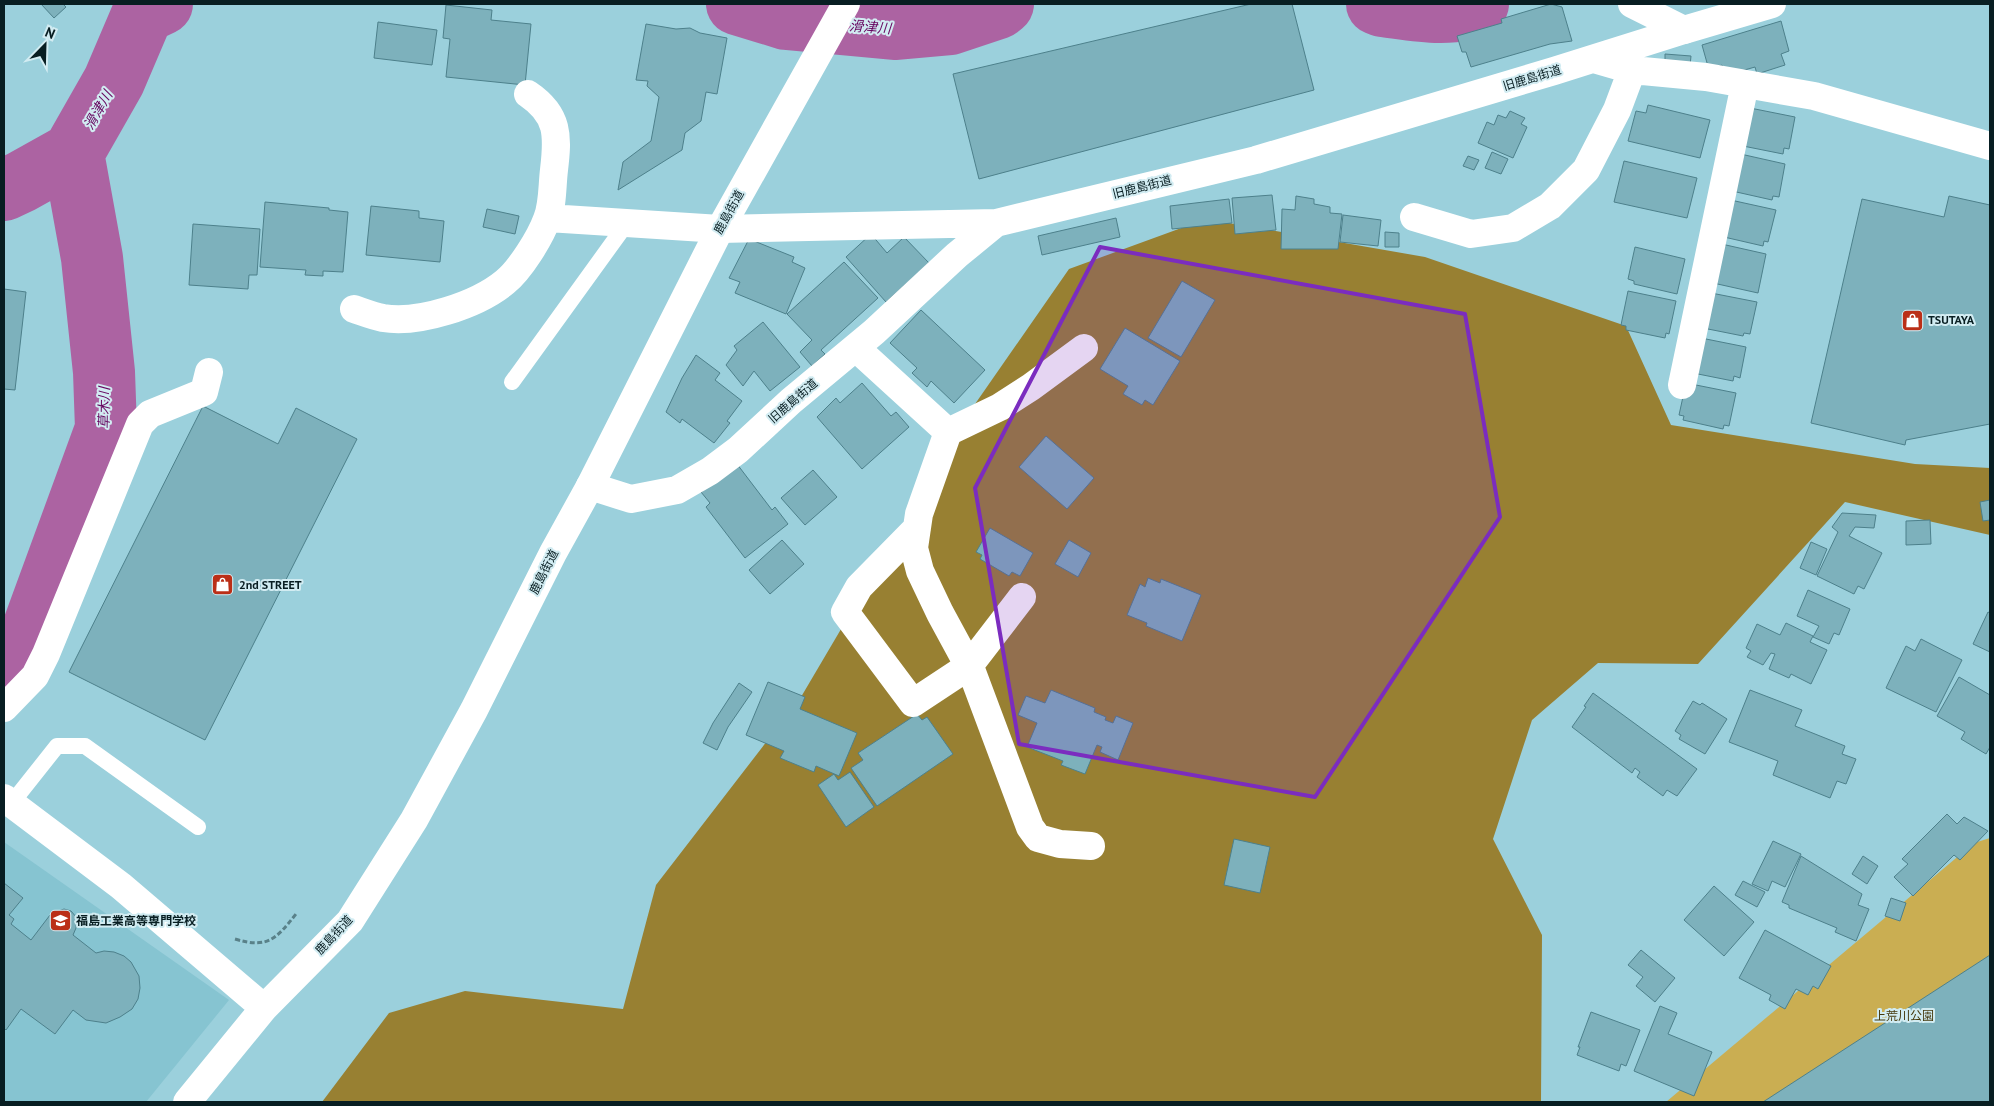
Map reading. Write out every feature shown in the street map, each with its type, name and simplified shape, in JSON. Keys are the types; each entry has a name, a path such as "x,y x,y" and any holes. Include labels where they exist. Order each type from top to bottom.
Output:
{"street":[{"path":"1632,4 1684,30"},
{"name":"旧鹿島街道","path":"590,486 630,499 676,490 710,471 738,450 791,401 856,348 957,255 996,223 1256,160 1772,4"},
{"name":"鹿島街道","path":"187,1102 264,1008 350,921 414,820 474,710 553,554 590,486 720,229 844,7"},
{"path":"1594,58 1632,70 1706,77 1814,96 1990,146"},
{"path":"1414,217 1471,234 1513,228 1550,206 1586,170 1617,110 1632,70"},
{"path":"1682,385 1745,84"},
{"path":"354,309 384,318 414,319 448,312 505,282 532,249 548,218 557,143 553,119 541,103 528,94"},
{"path":"548,218 720,229 996,223"},
{"path":"856,348 948,432"},
{"path":"1084,348 1000,407 948,432 919,514 914,548 920,571 968,666 1030,827 1038,838 1060,844 1091,846"},
{"path":"4,708 35,676 46,654 140,424 150,414 204,392 209,372"},
{"path":"917,528 859,587 845,612 913,703 968,666 1022,596"},
{"path":"8,801 121,886 264,1008"}],"lane":[{"path":"512,382 627,223"},
{"path":"8,801 57,746 85,746 198,827"}],"highlighted area":[{"path":"1100,247 1465,314 1500,517 1315,797 1019,744 975,488"}],"shaded area":[{"path":"1206,219 1425,257 1626,326 1671,425 1915,464 1990,468 1990,535 1845,502 1698,664 1598,663 1532,720 1493,839 1542,935 1541,1102 322,1102 389,1013 465,991 623,1009 656,885 801,697 966,417 1069,269"},
{"name":"福島工業高等専門学校","path":"4,842 229,1000 146,1102 4,1102"}],"green space":[{"name":"上荒川公園","path":"1990,838 1990,1102 1666,1102 1974,843"}],"building":[{"path":"41,4 63,4 66,7 54,18"},
{"path":"1251,4 1292,4 1314,90 979,179 953,74"},
{"path":"1551,4 1562,7 1572,41 1550,44 1471,67 1466,52 1462,52 1457,36 1502,23 1501,19"},
{"path":"446,5 492,10 491,20 531,24 525,85 446,77 450,39 443,38"},
{"path":"1781,21 1789,51 1781,54 1785,65 1757,74 1755,67 1734,73 1724,70 1722,65 1709,70 1702,45"},
{"path":"378,22 437,30 432,65 374,58"},
{"path":"646,24 676,29 690,28 700,33 727,38 717,94 706,92 701,121 685,133 682,150 618,190 623,162 651,141 659,97 647,86 648,81 636,80"},
{"path":"1665,54 1691,56 1690,66 1665,64"},
{"path":"1648,105 1710,120 1700,158 1628,141 1636,111 1646,113"},
{"path":"1745,107 1795,117 1789,149 1784,148 1783,154 1743,146"},
{"path":"1510,111 1525,118 1521,124 1527,127 1513,158 1478,143 1487,122 1494,125 1498,115 1506,118"},
{"path":"1492,152 1508,159 1501,174 1485,168"},
{"path":"1736,153 1785,164 1779,197 1773,196 1772,200 1732,191"},
{"path":"1468,156 1479,160 1474,170 1463,166"},
{"path":"1624,161 1697,178 1687,218 1614,202"},
{"path":"1272,195 1276,230 1235,234 1232,198"},
{"path":"1296,196 1314,199 1314,204 1330,207 1330,213 1342,214 1338,249 1281,249 1282,209 1295,210"},
{"name":"TSUTAYA","path":"1949,196 1990,205 1990,424 1906,440 1905,445 1811,423 1862,199 1944,217"},
{"path":"1229,199 1232,223 1172,229 1170,206"},
{"path":"1726,199 1776,210 1768,242 1764,241 1763,246 1724,237"},
{"path":"265,202 329,208 329,210 348,212 343,272 323,271 323,276 305,275 306,270 260,267"},
{"path":"371,206 419,211 419,218 444,221 440,262 366,255"},
{"path":"487,209 519,216 515,234 483,227"},
{"path":"1343,215 1381,220 1378,246 1340,242"},
{"path":"1116,218 1120,237 1042,255 1038,236"},
{"path":"193,224 260,229 257,275 249,275 248,289 189,285"},
{"path":"1385,232 1399,233 1399,247 1385,247"},
{"path":"871,234 887,253 904,237 929,263 886,302 846,257"},
{"path":"749,239 794,257 792,262 805,268 786,314 735,293 740,282 729,278"},
{"path":"1717,243 1766,254 1758,293 1713,283"},
{"path":"1635,247 1685,259 1677,294 1634,284 1634,281 1628,279"},
{"path":"844,262 878,298 821,350 825,354 812,366 800,352 812,340 787,314"},
{"path":"1182,281 1215,300 1181,357 1148,338"},
{"path":"4,289 26,292 15,390 4,389"},
{"path":"1628,291 1676,301 1669,334 1666,333 1665,338 1626,330 1626,326 1621,325"},
{"path":"1706,292 1757,302 1750,334 1744,333 1743,336 1703,328"},
{"path":"921,310 985,370 954,403 931,381 927,387 912,373 917,368 890,343"},
{"path":"763,322 800,367 770,391 754,371 743,386 726,365 737,350 734,346"},
{"path":"1125,328 1180,361 1153,405 1145,400 1142,405 1123,394 1128,386 1100,369"},
{"path":"1696,337 1746,347 1740,378 1734,376 1733,381 1693,373"},
{"path":"696,355 720,373 715,380 742,401 727,421 730,423 714,443 682,419 680,423 666,412 682,378"},
{"path":"862,383 891,416 896,412 909,427 862,469 817,417 836,398 840,403"},
{"path":"1686,383 1736,393 1729,426 1724,425 1723,429 1683,420 1684,416 1679,415"},
{"path":"203,406 278,444 296,408 357,439 205,740 69,672"},
{"path":"1046,436 1094,478 1067,509 1019,467"},
{"path":"737,464 772,510 775,507 788,524 745,558 706,507 710,503 701,492"},
{"path":"813,470 837,497 805,525 781,498"},
{"path":"1990,500 1990,520 1983,521 1980,502"},
{"path":"1842,513 1876,515 1874,528 1855,527 1849,536 1882,553 1864,589 1858,586 1854,594 1817,576 1838,532 1832,527"},
{"path":"1930,520 1931,544 1906,545 1906,521"},
{"path":"990,528 1033,553 1020,576 1012,572 1009,576 980,559 982,555 976,552"},
{"path":"782,540 804,564 770,594 749,570"},
{"path":"1069,540 1091,553 1078,577 1055,564"},
{"path":"1811,542 1827,549 1816,575 1800,568"},
{"path":"1148,578 1160,583 1161,579 1201,595 1182,641 1146,626 1147,623 1127,615 1140,584 1145,587"},
{"path":"1808,590 1850,609 1839,635 1834,633 1829,644 1813,637 1819,626 1797,616"},
{"path":"1988,612 1990,613 1990,652 1973,644"},
{"path":"1786,623 1813,636 1810,642 1827,650 1811,684 1791,674 1789,678 1769,669 1775,654 1771,653 1763,665 1747,657 1751,651 1746,648 1757,624 1780,635"},
{"path":"1921,639 1962,660 1936,712 1886,688 1906,646 1915,651"},
{"path":"1959,677 1990,695 1990,747 1986,754 1961,739 1965,732 1937,716"},
{"path":"768,682 805,697 800,709 857,733 839,776 816,766 814,772 780,758 784,751 746,735"},
{"path":"739,683 752,692 728,727 717,750 703,743 713,723"},
{"path":"1051,690 1095,708 1094,712 1106,717 1105,720 1113,723 1116,716 1133,723 1118,760 1100,752 1102,747 1097,745 1085,774 1061,765 1063,761 1027,747 1037,723 1018,715 1026,696 1045,703"},
{"path":"1750,690 1802,710 1795,726 1845,746 1842,754 1856,759 1846,784 1837,781 1830,798 1773,775 1778,761 1729,742"},
{"path":"1593,693 1697,769 1677,796 1667,790 1663,796 1637,777 1640,772 1635,768 1632,773 1572,727"},
{"path":"1693,701 1700,705 1702,703 1727,719 1705,754 1679,739 1681,735 1675,731"},
{"path":"917,714 922,720 927,717 953,754 877,806 851,768 863,760 858,753"},
{"path":"850,772 874,807 846,827 818,785 834,774 838,780"},
{"path":"1947,814 1957,824 1964,817 1988,831 1960,860 1954,855 1913,896 1894,877 1908,864 1902,859"},
{"path":"1234,839 1270,847 1260,893 1224,885"},
{"path":"1773,841 1801,854 1785,887 1772,881 1768,891 1752,884"},
{"path":"1801,856 1862,894 1858,905 1869,909 1856,941 1835,932 1837,928 1789,908 1789,905 1782,902"},
{"path":"1863,856 1878,866 1867,884 1852,874"},
{"path":"1743,881 1765,892 1757,907 1735,895"},
{"path":"4,883 23,898 9,915 14,919 11,924 31,940 50,915 53,918 56,912 64,909 71,911 77,918 73,935 96,953 104,951 114,952 124,956 131,962 139,976 140,988 138,999 132,1009 106,1023 86,1020 73,1010 55,1034 21,1009 6,1030 4,1028"},
{"path":"1714,886 1754,922 1724,956 1684,920"},
{"path":"1891,898 1906,903 1900,921 1885,916"},
{"path":"1765,930 1831,966 1818,989 1813,986 1808,995 1796,989 1785,1009 1769,1000 1771,995 1739,978"},
{"path":"1641,950 1675,978 1655,1002 1636,986 1643,977 1628,965"},
{"path":"1990,955 1990,1102 1763,1102"},
{"path":"1660,1006 1677,1013 1668,1034 1712,1052 1694,1096 1634,1071"},
{"path":"1591,1012 1640,1030 1626,1066 1621,1064 1619,1071 1577,1055 1580,1047 1578,1047"}],"waterway":[{"name":"滑津川","path":"4,190 73,153 114,81 143,13 162,4"},
{"name":"滑津川","path":"737,4 786,19 894,29 950,24 998,8 1003,4"},
{"name":"滑津川","path":"1377,4 1431,12 1457,11 1468,9 1478,4"},
{"name":"草木川","path":"4,673 28,642 106,429 104,372 92,258 73,153"}],"place":[{"name":"TSUTAYA","path":"1912,320"},
{"name":"2nd STREET","path":"223,585"},
{"name":"福島工業高等専門学校","path":"60,921"}]}
